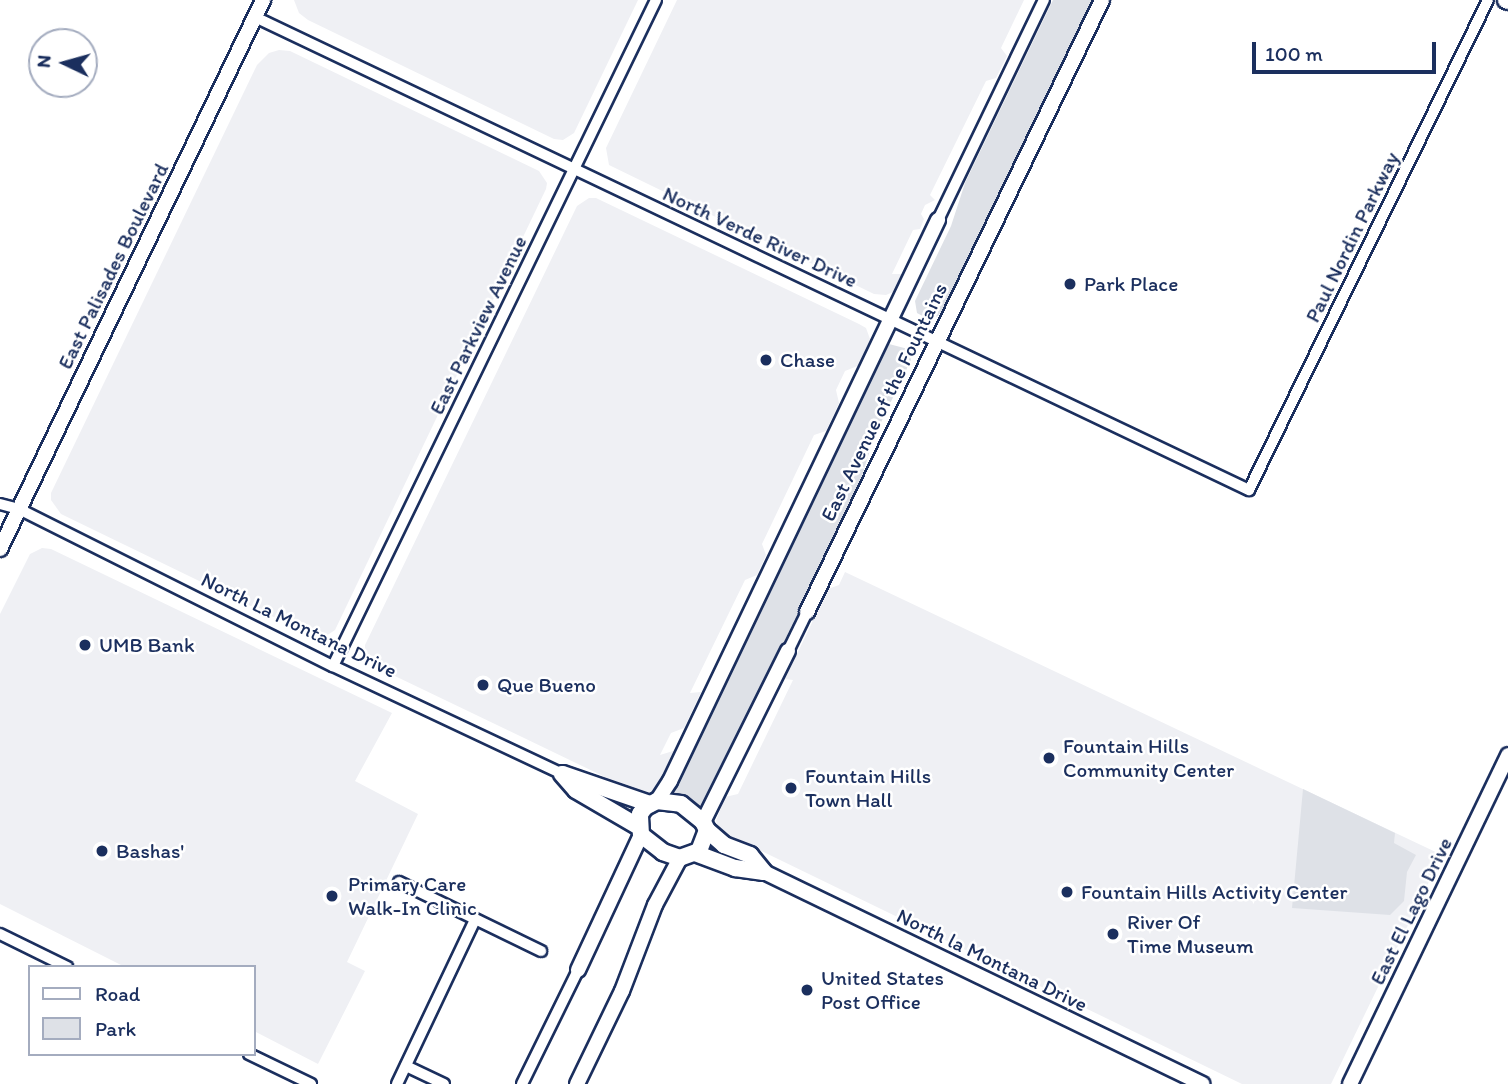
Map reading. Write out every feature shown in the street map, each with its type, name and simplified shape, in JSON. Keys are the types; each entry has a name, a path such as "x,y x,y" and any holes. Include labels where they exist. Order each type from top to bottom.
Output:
{"main road":[{"name":"North La Montana Drive","path":"562,774 653,803"},
{"name":"North La Montana Drive","path":"562,774 576,790 640,831"},
{"path":"653,803 681,804 724,845 750,855 764,872 663,852 640,831 640,814 653,803"},
{"path":"687,856 705,843 705,826"}],"street":[{"name":"East Palisades Boulevard","path":"0,549 263,0"},
{"name":"East Parkview Avenue","path":"333,666 656,0"},
{"name":"East Avenue of the Fountains","path":"653,803 670,780 1044,0"},
{"name":"East Avenue of the Fountains","path":"705,826 935,341 1102,0"},
{"name":"Paul Nordin Parkway","path":"1249,490 1488,0"},
{"name":"North Verde River Drive","path":"255,17 1249,490"},
{"name":"North La Montana Drive","path":"0,504 19,509 333,666 562,774"},
{"name":"East El Lago Drive","path":"1350,1084 1508,755"},
{"path":"522,1084 578,970 640,831"},
{"path":"577,1084 622,991 655,905 687,856"},
{"name":"North la Montana Drive","path":"764,872 1202,1084"},
{"path":"399,883 541,951"},
{"path":"411,1084 398,1081 475,920"},
{"path":"0,934 63,965"},
{"path":"253,1056 311,1084"},
{"path":"406,1066 443,1084"}],"shaded area":[{"path":"294,0 638,0 574,133 563,140 554,139 308,20 299,13"},
{"path":"677,0 1024,0 1001,48 1007,56 996,78 986,81 930,195 935,200 925,205 920,229 913,230 892,274 903,274 893,292 886,295 874,294 609,165 606,148"},
{"path":"290,51 539,171 547,183 335,630 323,638 315,637 61,514 51,500 51,493 257,65 269,53"},
{"path":"589,198 596,198 859,324 866,328 870,339 860,365 845,371 836,390 839,403 826,431 814,435 762,544 766,555 757,575 745,580 690,693 701,692 684,728 671,733 660,755 673,751 676,753 659,787 646,796 623,790 603,776 372,665 365,653 365,645 577,206"},
{"path":"42,548 51,549 392,713 355,781 418,814 347,962 365,971 318,1064 256,1032 256,965 121,965 0,904 0,614 30,554"},
{"path":"845,572 1442,855 1331,1084 1242,1084 720,831 716,821 725,797 738,794 793,680 785,679 828,589 839,585"}],"green space":[{"path":"1053,0 1092,0 944,308 938,316 928,319 917,313 915,301 951,226 965,183"},
{"path":"889,344 908,349 911,360 874,437 861,479 704,811 687,799 667,794 675,783"},
{"path":"1303,789 1395,833 1394,843 1416,855 1407,872 1404,901 1390,915 1292,908"}],"place":[{"name":"Park Place","path":"1070,284"},
{"name":"Chase","path":"766,360"},
{"name":"UMB Bank","path":"85,645"},
{"name":"Que Bueno","path":"483,685"},
{"name":"Fountain Hills Community Center","path":"1049,758"},
{"name":"Fountain Hills Town Hall","path":"791,788"},
{"name":"Bashas'","path":"102,851"},
{"name":"Fountain Hills Activity Center","path":"1067,892"},
{"name":"Primary Care Walk-In Clinic","path":"332,896"},
{"name":"River Of Time Museum","path":"1113,934"},
{"name":"United States Post Office","path":"807,990"}]}
